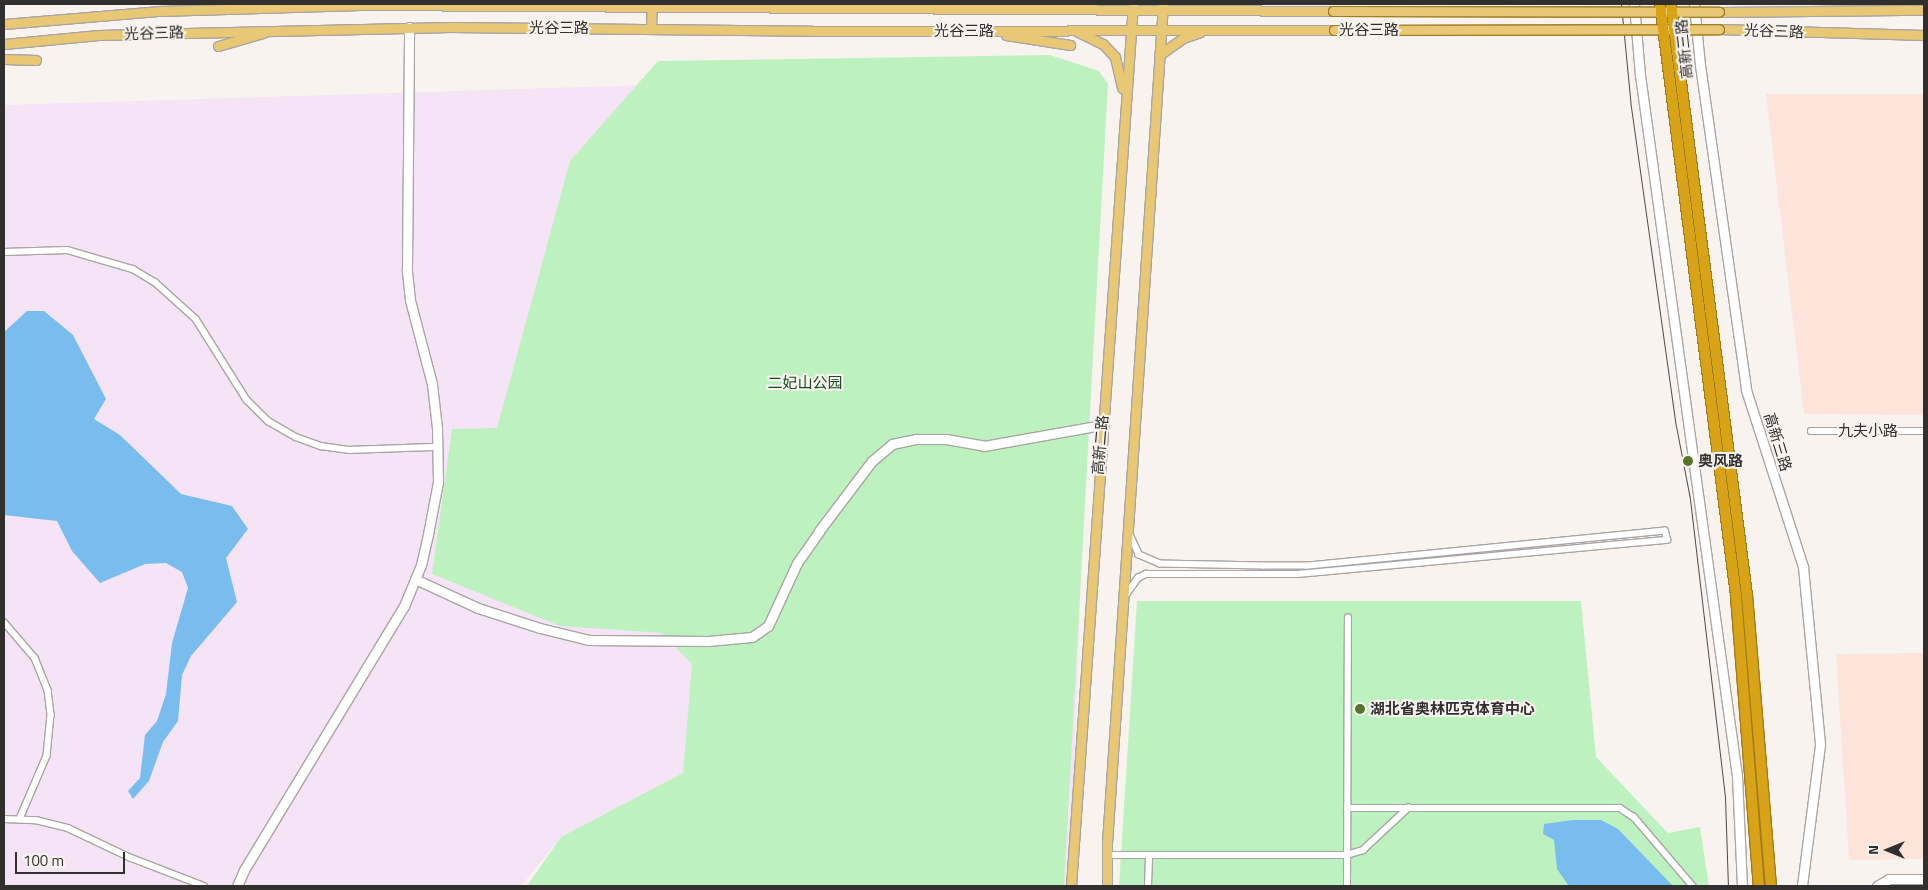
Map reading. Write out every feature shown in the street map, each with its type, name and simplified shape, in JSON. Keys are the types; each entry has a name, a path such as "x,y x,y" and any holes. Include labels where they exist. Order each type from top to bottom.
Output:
{"highway":[{"name":"高新三路","path":"1660,4 1736,596 1759,886"},
{"name":"高新三路","path":"1671,4 1747,595 1771,886"}],"main road":[{"path":"349,4 360,5"},
{"path":"594,8 604,4"},
{"path":"702,4 716,9"},
{"path":"788,9 812,4"},
{"path":"1011,4 1036,9"},
{"path":"1207,4 1218,9"},
{"path":"1634,4 1640,75 1737,776 1742,886"},
{"name":"高新三路","path":"1694,4 1700,65 1746,390 1803,567 1820,745 1802,886"},
{"name":"光谷三路","path":"4,24 160,11 360,5 594,8 652,6 716,9 1036,9 1163,6 1218,9 1583,13 1924,10"},
{"path":"651,28 652,6"},
{"path":"1107,886 1107,855 1123,601 1129,534 1160,28 1163,6"},
{"name":"高新二路","path":"1071,886 1132,7"},
{"path":"237,886 244,870 392,628 415,579 428,534 438,482 437,447 432,384 416,333 407,269 408,28"},
{"name":"光谷三路","path":"4,44 98,35 278,29 408,28 978,31 1160,28 1206,30 1719,29 1924,35"},
{"path":"218,46 278,29"},
{"path":"1074,30 1103,44 1115,57 1124,102"},
{"path":"1159,55 1183,38 1206,30"},
{"path":"978,31 1070,45"},
{"path":"4,59 36,60"},
{"path":"415,579 478,608 540,628 589,640 708,641 752,637 768,626 797,563 819,531 872,461 892,444 916,439 946,438 984,446 1102,425"},
{"path":"1877,886 1888,879 1924,880"}],"street":[{"path":"4,252 67,250 134,269 155,282 196,319 247,400 268,421 296,437 321,446 350,450 437,447"},
{"name":"九夫小路","path":"1811,431 1924,431"},
{"path":"1123,601 1130,587 1138,578 1146,574 1298,574 1667,540 1665,530 1317,565 1264,566 1160,564 1140,555 1129,534"},
{"path":"1347,886 1348,618"},
{"path":"4,622 35,658 48,690 51,715 47,756 20,819"},
{"path":"1347,808 1620,808 1638,822 1692,886"},
{"path":"1107,855 1347,855 1363,850 1408,808"},
{"path":"4,819 20,819 68,828 129,857 204,886"},
{"path":"1148,856 1148,886"}],"shaded area":[{"path":"1099,71 1070,886 1036,886 742,800 561,837 521,886 4,886 4,105"},
{"path":"1766,94 1924,94 1924,415 1804,414"},
{"path":"1924,653 1924,859 1849,860 1836,654"}],"green space":[{"name":"二妃山公园","path":"1050,55 1099,71 1108,84 1064,886 527,886 561,837 683,773 692,664 662,633 560,626 432,574 452,429 497,428 570,161 658,61"},
{"name":"湖北省奥林匹克体育中心","path":"1137,601 1581,601 1596,757 1668,833 1700,827 1709,886 1119,886"}],"water":[{"path":"27,311 44,311 73,335 106,399 94,419 120,435 181,494 232,506 248,529 226,558 237,602 191,656 182,675 178,721 163,742 149,781 133,799 128,791 140,778 145,735 157,721 166,694 172,643 188,588 182,572 166,563 145,564 100,583 72,551 57,521 4,515 4,332"},
{"path":"1573,820 1601,820 1618,829 1673,886 1569,886 1557,869 1554,840 1543,834 1544,824"}],"tram line":[{"path":"1621,4 1631,107 1676,426 1690,499 1725,797 1728,886"}],"place":[{"name":"奥风路","path":"1688,461"},
{"name":"湖北省奥林匹克体育中心","path":"1360,709"}]}
